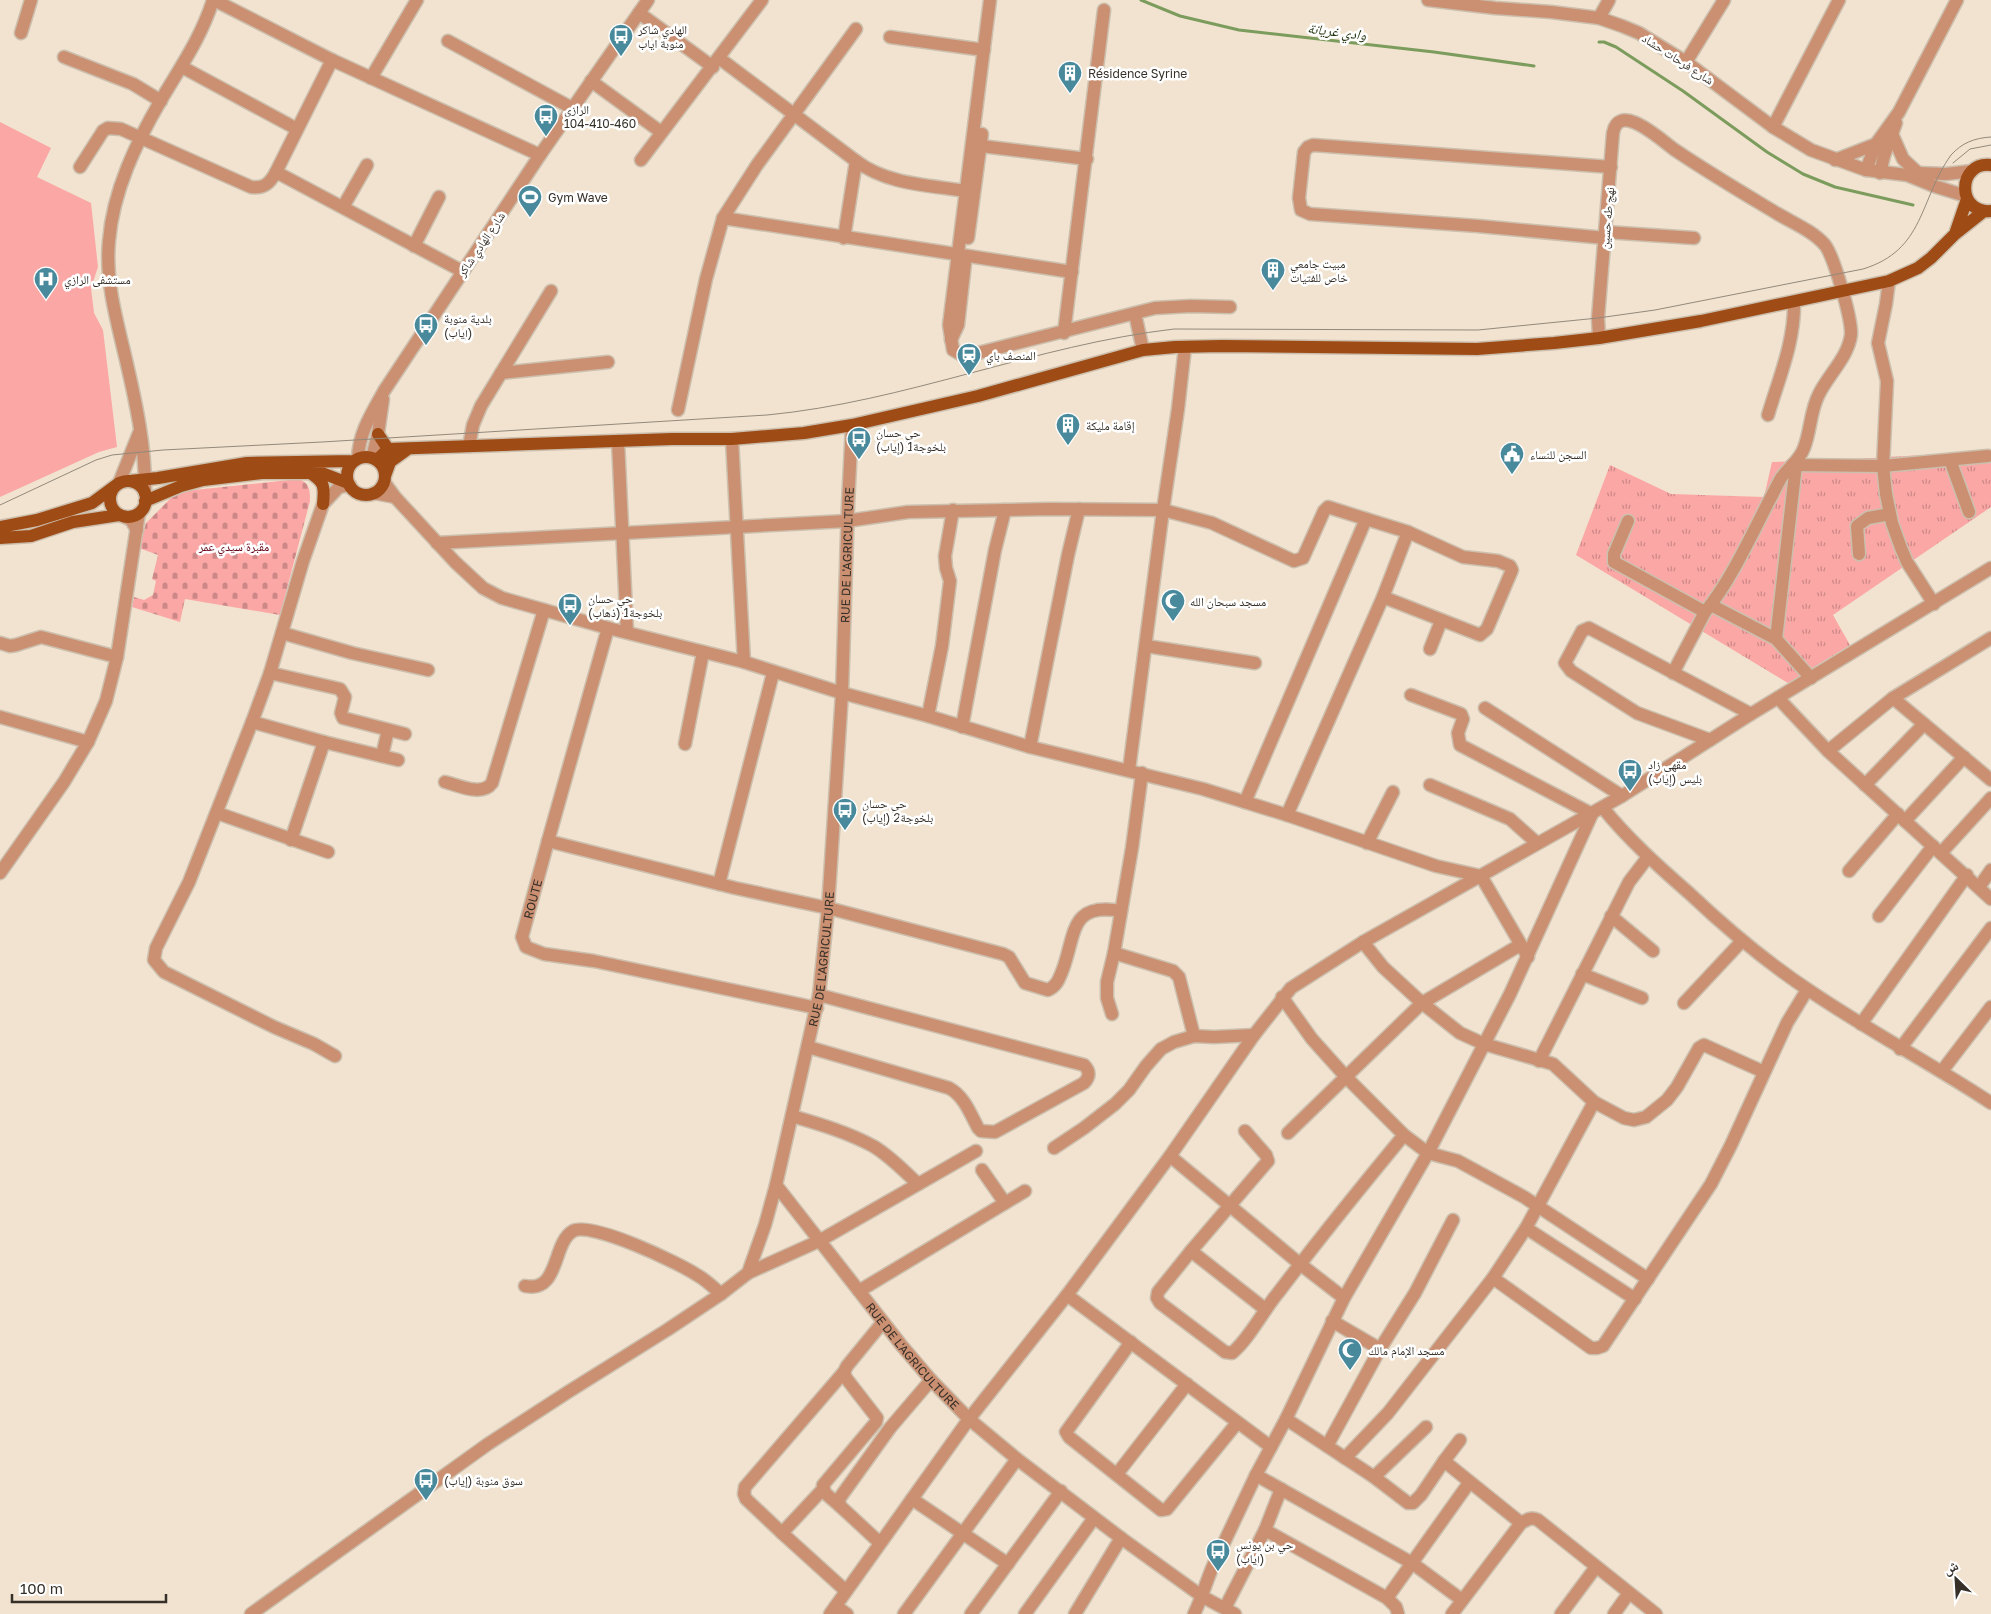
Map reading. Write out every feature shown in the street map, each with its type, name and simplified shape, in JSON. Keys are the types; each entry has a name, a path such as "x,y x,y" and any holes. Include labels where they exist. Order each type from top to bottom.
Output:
{"main road":[{"path":"1955,234 1966,197 1965,182 1972,171 1978,166 1991,165"},
{"path":"1966,197 1971,205 1988,211"},
{"path":"0,527 37,520 92,503 124,482 247,463 375,459 388,449 413,447 672,438 732,439 804,433 852,425 978,396 1143,350 1222,346 1476,349 1599,338 1701,321 1889,281 1918,268 1942,249 1955,234 1988,211"},
{"path":"378,434 388,449"},
{"path":"145,498 203,480 262,473 309,472 332,475 349,484 358,493 363,495 374,493 385,479 390,462 413,447"},
{"path":"375,459 383,467 385,479"},
{"path":"349,484 348,473 356,460"},
{"path":"309,472 320,480 324,486 322,504"},
{"path":"0,538 31,536 73,522 139,513 145,498 141,486 124,482"},
{"path":"122,516 112,507 110,502 111,492 124,482"}],"street":[{"path":"21,33 31,0"},
{"path":"145,498 145,479 134,392 114,308 107,261 109,240 116,202 123,179 140,139 160,101 202,32 213,0 332,60 540,155"},
{"path":"371,78 417,0"},
{"name":"شارع الهادي شاكر","path":"356,460 362,431 384,391 540,155 648,0"},
{"path":"641,160 762,0"},
{"path":"976,145 990,0"},
{"path":"998,0 970,191 962,255 958,326 951,340 953,350 959,354 966,355 1064,333 1155,308 1173,306 1230,307"},
{"name":"شارع فرحات حشاد","path":"1428,0 1599,18 1639,33 1686,62 1773,127 1811,150 1835,160 1880,173 1946,174 1972,171"},
{"path":"1599,18 1609,0"},
{"path":"1686,62 1724,0"},
{"path":"1773,127 1839,0"},
{"path":"1866,170 1876,144 1899,112 1957,0"},
{"path":"1064,333 1104,10"},
{"path":"640,13 794,115 867,169 891,179 970,191"},
{"path":"678,410 706,279 723,218 757,166 856,29"},
{"path":"890,37 984,50"},
{"path":"448,41 572,108"},
{"path":"64,57 133,84 160,101"},
{"path":"80,168 103,131 108,128 121,129 250,187 265,186 276,172 332,60"},
{"path":"182,67 297,129"},
{"path":"591,81 661,132"},
{"path":"1880,173 1899,112"},
{"name":"نهج طه حسين","path":"1599,338 1598,318 1613,133 1617,123 1621,120 1639,124 1696,164 1808,231 1825,245 1831,256 1842,292"},
{"path":"1892,134 1903,159 1913,174"},
{"path":"1835,160 1876,144"},
{"path":"976,145 1087,159"},
{"path":"1611,166 1313,146 1308,147 1304,152 1299,198 1302,210 1310,214 1605,235 1694,238"},
{"path":"844,238 856,161"},
{"path":"343,207 367,165"},
{"path":"276,172 462,271"},
{"name":"شارع فرحات حشاد","path":"1913,174 1934,186 1966,197"},
{"path":"414,246 439,197"},
{"path":"723,218 1072,272"},
{"path":"1889,281 1878,343 1888,381 1883,466 1890,514 1907,562 1934,604"},
{"path":"469,446 473,425 481,406 552,291"},
{"path":"1673,673 1781,478 1794,465 1804,449 1810,421 1819,394 1848,347 1851,335 1842,292"},
{"path":"1768,415 1792,338 1794,302"},
{"path":"1134,314 1143,350"},
{"path":"1129,770 1178,409 1184,347"},
{"path":"500,373 608,362"},
{"name":"شارع الهادي شاكر","path":"375,459 384,391"},
{"name":"RUE DE L'AGRICULTURE","path":"852,425 842,693 828,908 817,1008 776,1185 882,1322 931,1380 969,1419 1094,1518 1222,1610"},
{"path":"124,482 140,431"},
{"path":"732,439 744,662"},
{"path":"618,441 624,532 627,632"},
{"path":"1794,465 1883,466 1988,456"},
{"path":"1950,460 1969,512"},
{"path":"1776,639 1794,465"},
{"path":"385,479 395,498 437,543 483,588 502,598 608,628 744,662 773,673 928,716 1030,747 1142,773 1245,802 1436,866 1481,876 1528,957"},
{"path":"335,1056 314,1044 274,1027 164,972 154,960 156,948 189,882 252,722 270,673 322,504 338,487 349,484"},
{"path":"374,493 395,498"},
{"path":"437,543 847,521 908,512 1079,509 1163,510 1212,523 1294,561 1303,558 1324,510 1328,507 1408,532 1463,557 1498,561 1510,566 1512,570 1487,629 1480,635 1383,597"},
{"path":"1030,747 1079,509"},
{"path":"928,716 942,646 950,581 945,556 953,510"},
{"path":"962,727 1005,510"},
{"path":"0,873 59,789 88,742 106,701 117,657 139,513"},
{"path":"1859,554 1857,526 1864,520 1890,514"},
{"path":"122,516 131,520 137,530"},
{"path":"1245,802 1366,519"},
{"path":"1628,521 1614,554 1614,562 1776,639 1811,678"},
{"path":"1287,815 1383,597 1408,532"},
{"path":"847,1614 833,1610 969,1419 1067,1295 1170,1156 1254,1035 1290,988 1363,942 1597,811 1751,714 1991,568"},
{"path":"444,782 480,790 487,789 492,783 544,610"},
{"path":"1430,649 1441,621"},
{"path":"608,628 548,841 719,884 828,908 1004,954 1025,983 1048,990 1057,983 1069,953 1074,930 1081,917 1095,910 1121,911"},
{"path":"1710,740 1637,713 1571,671 1565,663 1582,631 1589,628 1751,714"},
{"path":"282,634 352,653 428,670"},
{"path":"0,643 10,646 42,637 117,657"},
{"path":"1828,751 1893,698 1991,638"},
{"path":"1146,646 1255,664"},
{"path":"684,744 703,652"},
{"path":"270,673 340,690 345,697 341,713 343,718 405,734"},
{"path":"719,884 773,673"},
{"path":"1411,694 1461,714 1463,719 1458,734 1460,745 1597,811 1619,828 1648,857 1742,942 1807,990 1900,1048 1942,1071 1991,1103"},
{"path":"1778,698 1828,751 1991,898"},
{"path":"1893,698 1991,780"},
{"path":"1484,708 1622,796"},
{"path":"0,717 88,742"},
{"path":"252,722 398,760"},
{"path":"1865,785 1924,724"},
{"path":"382,756 388,730"},
{"path":"291,840 324,742"},
{"path":"1849,871 1901,817 1964,757"},
{"path":"1112,1014 1106,990 1132,848 1142,773"},
{"path":"1430,785 1510,819 1538,843"},
{"path":"1367,843 1393,792"},
{"path":"1879,916 1937,849 1991,798"},
{"path":"1194,1614 1203,1597 1213,1566 1332,1321 1428,1153 1528,957 1597,811"},
{"path":"217,813 328,852"},
{"name":"ROUTE","path":"548,841 522,937 526,947 544,954 594,961 817,1008"},
{"path":"1539,1060 1629,882 1648,857"},
{"path":"1979,887 1991,870"},
{"path":"1861,1024 1967,875"},
{"path":"1611,916 1653,952"},
{"path":"1900,1048 1991,928"},
{"path":"1363,942 1383,967 1422,1003 1460,1033 1484,1044 1554,1064 1594,1102 1624,1118 1634,1120 1646,1117 1666,1100 1677,1087 1699,1048 1704,1045 1764,1072"},
{"path":"1684,1003 1742,942"},
{"path":"1288,1133 1347,1078 1422,1003 1520,945"},
{"path":"1114,953 1173,971 1179,977 1194,1036"},
{"path":"1582,974 1642,998"},
{"path":"1493,1278 1591,1348 1603,1346 1711,1184 1788,1023 1807,990"},
{"path":"808,1047 949,1088 957,1092 978,1128 981,1131 988,1132 1005,1127 1084,1083 1089,1075 1089,1071 1084,1065 819,995"},
{"path":"1282,998 1312,1039 1347,1078 1404,1135 1428,1153 1458,1161 1538,1205 1648,1279"},
{"path":"1942,1071 1991,1007"},
{"path":"1054,1148 1105,1113 1130,1090 1146,1066 1161,1049 1174,1042 1194,1036 1254,1035"},
{"path":"1345,1458 1388,1413 1493,1278 1526,1228 1594,1102"},
{"path":"792,1116 834,1129 874,1147 897,1164 918,1184"},
{"path":"1245,1131 1266,1155 1268,1161 1191,1250 1158,1292 1157,1298 1160,1303 1225,1352 1232,1353 1239,1347 1265,1309 1300,1264 1404,1135"},
{"path":"251,1614 488,1444 667,1330 721,1294 748,1273 819,1241 976,1151"},
{"path":"1170,1156 1344,1298"},
{"path":"982,1170 1005,1203"},
{"path":"748,1273 765,1225 776,1185"},
{"path":"858,1291 1025,1191"},
{"path":"1327,1446 1380,1349 1415,1293 1453,1220"},
{"path":"1526,1228 1635,1299"},
{"path":"525,1286 536,1287 546,1280 556,1266 566,1238 574,1230 585,1229 627,1241 669,1260 696,1274 721,1294"},
{"path":"1191,1250 1265,1309"},
{"path":"1067,1295 1271,1447"},
{"path":"1332,1321 1380,1349"},
{"path":"846,1592 746,1499 744,1494 745,1487 844,1372 882,1322"},
{"path":"1131,1342 1066,1432 1069,1437 1161,1510 1164,1511 1237,1423"},
{"path":"844,1372 846,1378 877,1418 890,1428"},
{"path":"840,1506 839,1499 842,1494 890,1428 931,1380"},
{"path":"1116,1474 1188,1384"},
{"path":"782,1532 822,1489 823,1485 876,1422 877,1418"},
{"path":"1286,1419 1374,1477 1408,1503 1413,1503 1421,1495 1460,1440"},
{"path":"1374,1477 1426,1427"},
{"path":"904,1614 1018,1459"},
{"path":"1444,1462 1522,1523"},
{"path":"1256,1475 1412,1563 1462,1600"},
{"path":"1387,1598 1469,1483"},
{"path":"822,1489 880,1544"},
{"path":"1222,1610 1265,1530 1281,1489"},
{"path":"971,1614 1061,1491"},
{"path":"912,1499 1008,1564"},
{"path":"1025,1614 1094,1518"},
{"path":"1452,1614 1522,1523 1529,1519 1538,1520 1656,1614"},
{"path":"1265,1530 1387,1598 1396,1607 1398,1614"},
{"path":"1075,1614 1121,1538"},
{"path":"1561,1614 1596,1567"},
{"path":"1614,1614 1629,1593"}],"green space":[{"name":"مستشفى الرازي","path":"0,122 51,148 37,177 91,203 98,267 91,288 94,313 103,330 117,447 99,452 0,497"},
{"path":"1991,451 1991,507 1833,615 1850,645 1788,683 1576,555 1610,465 1671,494 1764,497 1772,462"},
{"name":"مقبرة سيدي عمر","path":"299,479 309,488 310,501 280,615 185,599 180,622 132,607 134,597 144,600 153,595 156,581 152,579 158,555 139,548 146,523 173,496 185,491"}],"waterway":[{"name":"وادي غريانة","path":"1141,0 1180,16 1239,30 1434,52 1534,66"},
{"path":"1599,42 1616,47 1683,91 1767,152 1803,174 1835,187 1913,205"}],"tram line":[{"path":"0,505 96,460 112,455 163,450 767,415 869,398 1072,347 1174,329 1478,330 1598,318 1655,310 1863,269 1883,260 1898,250 1910,236 1932,189 1951,155 1969,142 1991,137"},
{"path":"1953,163 1970,149 1991,145"}],"place":[{"name":"الهادي شاكر منوبة اياب","path":"621,57"},
{"name":"Résidence Syrine","path":"1070,94"},
{"name":"الرازي 104-410-460","path":"546,137"},
{"name":"Gym Wave","path":"530,218"},
{"name":"مبيت جامعي خاص للفتيات","path":"1273,291"},
{"name":"مستشفى الرازي","path":"46,300"},
{"name":"بلدية منوبة (إياب)","path":"426,346"},
{"name":"المنصف باي","path":"969,376"},
{"name":"إقامة مليكة","path":"1068,446"},
{"name":"حي حسان بلخوجة1 (إياب)","path":"859,460"},
{"name":"السجن للنساء","path":"1512,475"},
{"name":"مسجد سبحان الله","path":"1173,622"},
{"name":"حي حسان بلخوجة1 (ذهاب)","path":"570,626"},
{"name":"مقهى زاد بليس (إياب)","path":"1630,792"},
{"name":"حي حسان بلخوجة2 (إياب)","path":"845,831"},
{"name":"مسجد الإمام مالك","path":"1350,1371"},
{"name":"سوق منوبة (إياب)","path":"426,1501"},
{"name":"حي بن يونس (إياب)","path":"1218,1572"}]}
